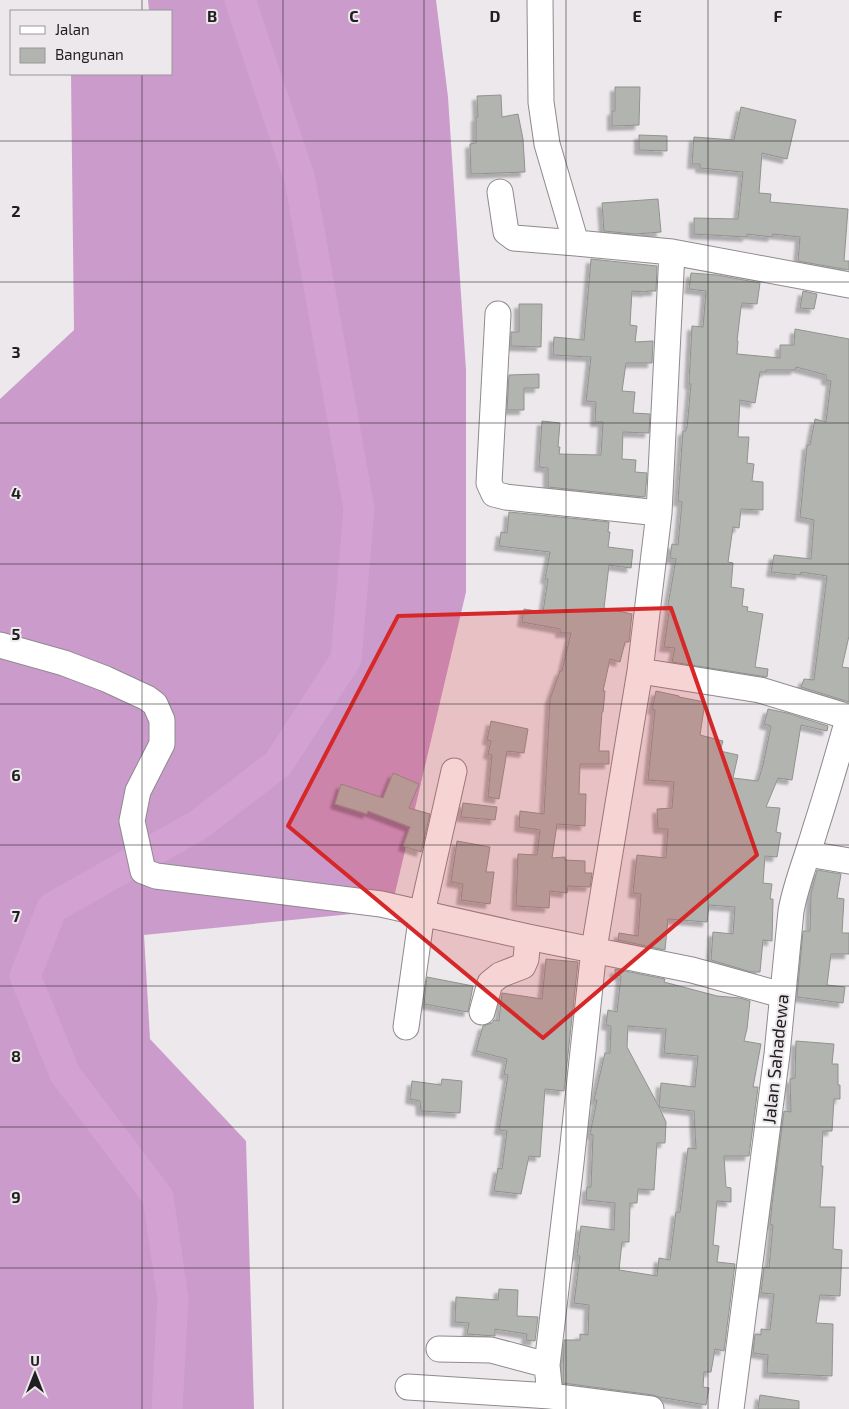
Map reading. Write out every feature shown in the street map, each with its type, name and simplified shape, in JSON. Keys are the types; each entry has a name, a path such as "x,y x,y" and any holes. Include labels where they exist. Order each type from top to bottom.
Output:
{"street":[{"path":"540,0 541,102 547,144 576,243"},
{"path":"500,192 506,232 514,238 672,252 849,285"},
{"path":"550,1396 547,1365 594,949 640,671 659,513 672,252"},
{"path":"498,314 489,483 494,494 506,497 659,513"},
{"path":"0,645 64,663 106,679 147,698 155,704 162,720 162,744 138,790 132,821 144,870 156,876 381,904 528,937 692,970 782,994"},
{"path":"640,671 760,690 849,716"},
{"name":"Jalan Sahadewa","path":"731,1409 777,1054 791,911 795,888 832,778 849,716"},
{"path":"406,1027 422,913 454,771"},
{"path":"808,854 849,861"},
{"path":"482,1012 490,983 500,975 523,966 526,960 528,937"},
{"path":"439,1349 491,1350 547,1365"},
{"path":"408,1386 550,1396 651,1409"}],"highlighted area":[{"path":"671,608 757,855 543,1038 288,826 398,616"}],"shaded area":[{"path":"148,0 436,0 448,97 466,370 466,592 391,910 144,935 150,1039 246,1141 254,1409 0,1409 0,399 74,330 71,75 172,75 172,10 149,10"}],"building":[{"path":"615,87 640,87 639,125 612,126 612,111 615,111"},
{"path":"501,95 502,117 518,114 523,139 525,172 471,174 470,144 476,143 477,96"},
{"path":"741,107 796,120 787,159 762,153 759,193 771,194 770,202 848,209 844,261 849,261 849,270 798,261 800,237 773,234 772,237 747,234 747,237 694,234 694,218 738,219 743,172 700,168 700,164 692,164 694,137 734,140"},
{"path":"639,135 667,136 667,151 639,150"},
{"path":"658,199 661,232 635,234 604,231 602,203"},
{"path":"591,259 657,266 656,291 632,291 630,325 637,326 635,342 653,341 652,363 626,363 622,391 635,392 633,413 650,414 649,433 623,432 622,459 636,460 635,472 647,473 645,497 548,487 548,468 539,467 542,421 560,423 559,454 601,455 603,422 595,422 596,402 586,401 591,357 553,355 554,337 584,340"},
{"path":"691,273 717,275 760,283 757,304 742,303 737,354 780,358 780,345 794,345 795,329 849,339 849,636 842,667 849,668 849,702 801,687 804,679 814,680 827,576 801,572 800,575 771,572 774,555 811,559 814,520 800,517 807,445 810,445 815,419 826,422 831,381 826,380 826,375 796,367 795,370 766,370 766,372 760,372 755,403 740,400 738,437 749,437 747,463 754,464 752,481 763,482 763,510 741,509 739,528 733,527 728,562 733,563 731,587 744,589 742,606 748,607 747,611 763,614 755,667 768,669 767,677 672,662 675,648 664,647 670,606 668,605 676,559 670,558 672,544 678,545 682,502 678,501 683,431 686,431 687,428 691,384 689,384 692,326 703,327 706,291 689,289"},
{"path":"803,291 817,294 814,309 800,308"},
{"path":"519,304 542,304 541,347 511,346 511,332 519,332"},
{"path":"539,374 539,388 524,388 524,410 507,410 509,375"},
{"path":"509,512 609,522 608,547 633,550 631,568 609,565 604,608 632,614 629,642 625,642 620,662 610,659 603,691 605,691 599,751 609,751 609,764 580,764 579,794 586,794 585,826 557,824 552,858 565,857 565,860 585,861 585,873 592,873 590,887 568,886 567,893 550,891 549,908 516,906 518,854 537,855 540,830 519,827 520,811 544,814 550,699 560,671 562,671 571,633 560,633 560,629 522,622 524,609 543,612 548,579 545,579 550,552 499,546 501,532 507,533"},
{"path":"656,691 705,702 700,735 723,741 720,751 738,755 733,778 758,781 771,726 764,724 768,709 828,726 827,731 801,725 792,780 778,778 766,807 780,808 776,832 781,833 777,857 765,856 763,883 772,884 770,899 773,899 772,941 763,940 760,972 751,972 711,960 713,932 733,934 735,907 709,905 707,922 668,919 665,950 618,940 619,933 638,936 641,894 633,893 637,855 666,858 668,829 658,829 657,809 672,808 674,782 648,780 655,710 652,709"},
{"path":"491,721 528,729 524,753 507,751 499,799 488,797 492,755 488,754 491,741 487,740"},
{"path":"393,773 419,784 409,808 430,814 421,852 403,846 410,827 368,811 367,814 335,804 341,784 383,798"},
{"path":"463,803 497,807 495,820 461,817"},
{"path":"457,841 490,847 486,872 494,872 490,904 461,900 463,884 451,882"},
{"path":"817,870 841,874 837,898 844,899 842,933 849,933 849,954 831,954 827,985 845,987 843,1003 797,997 803,931 810,931 811,894"},
{"path":"546,959 578,962 564,1091 545,1089 540,1157 529,1156 521,1194 494,1191 498,1168 502,1169 507,1131 499,1130 508,1075 504,1074 507,1059 476,1051 483,1026 492,1023 494,1020 499,1021 502,993 542,999"},
{"path":"615,969 665,979 664,982 717,996 750,1001 744,1041 761,1044 753,1087 758,1087 749,1156 724,1156 726,1187 731,1188 731,1202 717,1201 713,1245 719,1246 717,1262 735,1264 724,1351 715,1349 711,1372 704,1372 703,1387 709,1388 706,1405 653,1395 563,1383 564,1340 580,1340 580,1334 588,1335 589,1305 574,1303 580,1256 577,1256 581,1226 614,1230 615,1203 586,1200 587,1187 591,1187 593,1135 590,1134 597,1100 594,1100 605,1053 610,1053 611,1026 606,1025 608,1010 617,1012 621,976 615,974","holes":["628,1026 666,1029 664,1053 698,1056 695,1087 661,1083 659,1107 627,1047","659,1107 694,1111 696,1149 688,1148 680,1212 676,1212 670,1260 659,1258 657,1276 619,1270 622,1242 629,1242 630,1203 637,1203 638,1189 654,1190 657,1143 665,1143 666,1122"]},
{"path":"427,977 473,986 468,1012 424,1004"},
{"path":"796,1041 834,1044 832,1064 838,1064 840,1099 834,1099 832,1131 823,1131 820,1207 835,1207 833,1249 842,1250 840,1296 820,1295 816,1323 833,1324 832,1376 767,1373 768,1355 753,1353 755,1334 761,1335 761,1329 770,1330 774,1294 761,1293 764,1267 769,1268 773,1225 770,1224 784,1111 791,1112 790,1079 795,1078"},
{"path":"442,1079 462,1081 460,1113 421,1111 420,1101 410,1099 412,1081 441,1085"},
{"path":"499,1289 518,1290 517,1316 538,1317 535,1341 526,1340 527,1334 495,1329 495,1336 467,1334 469,1323 455,1322 456,1297 498,1300"},
{"path":"760,1395 799,1401 799,1409 758,1409"}],"waterway":[{"path":"167,1409 173,1299 158,1197 65,1074 25,976 52,908 198,825 278,764 346,659 359,509 300,180 240,0"}]}
